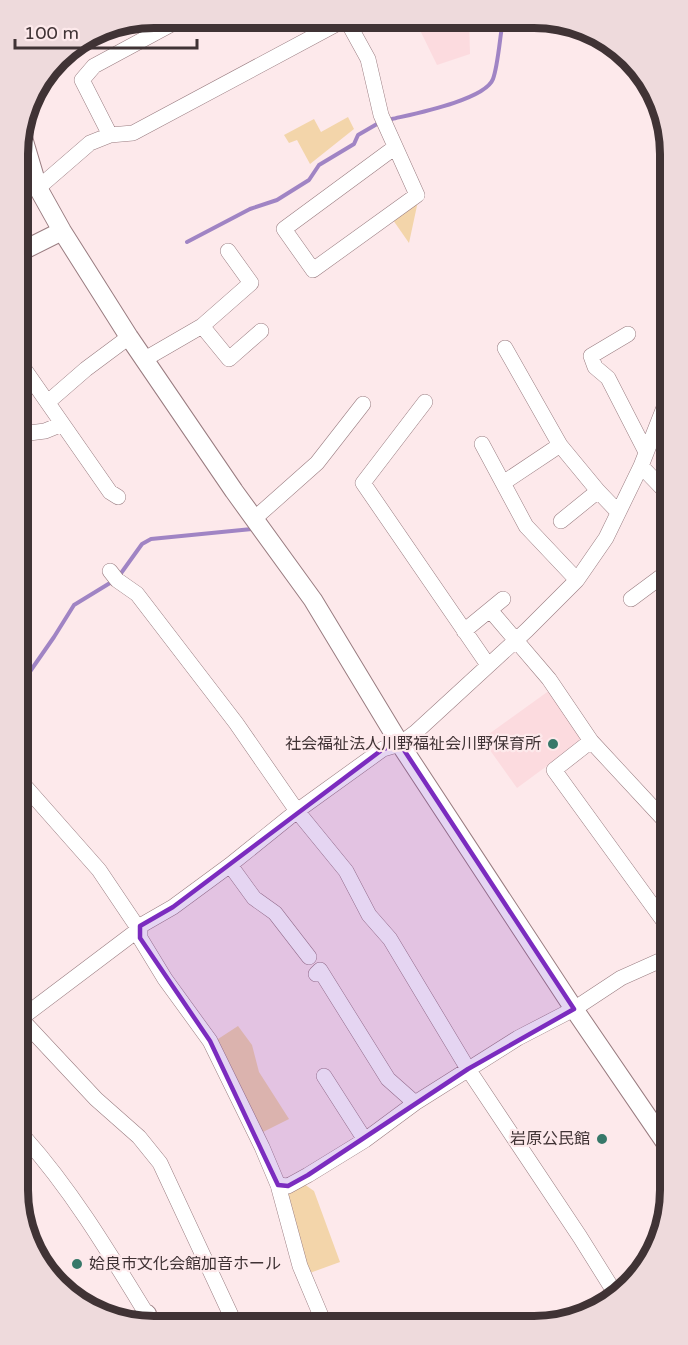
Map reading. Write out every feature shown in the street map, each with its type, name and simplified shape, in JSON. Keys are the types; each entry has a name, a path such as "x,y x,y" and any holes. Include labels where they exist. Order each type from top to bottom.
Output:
{"street":[{"path":"111,135 82,80 94,66 164,28"},
{"path":"38,188 90,143 111,135 132,133 329,28"},
{"path":"351,28 368,59 381,115 417,195 314,270 284,228 394,148"},
{"path":"28,155 38,188 129,338 146,359 254,519 313,600 400,744 574,1009 659,1133"},
{"path":"28,246 62,231"},
{"path":"146,359 202,326 251,283 228,251"},
{"path":"202,326 229,359 261,331"},
{"path":"628,334 591,356 595,367 608,378 644,459 660,483"},
{"path":"48,402 129,338"},
{"path":"505,348 561,445 618,512"},
{"path":"28,374 110,492 117,497"},
{"path":"425,402 363,483 488,664"},
{"path":"254,519 317,463 363,404"},
{"path":"28,1013 134,933 140,926 173,907 230,865 297,811 383,749 400,744 416,732 515,640 577,580 606,538 644,459 660,419"},
{"path":"28,433 45,431 62,424"},
{"path":"482,444 526,526 577,580"},
{"path":"502,483 561,445"},
{"path":"561,521 598,491"},
{"path":"110,571 117,580 137,594 237,723 297,811 345,871 369,915 390,939 468,1069 612,1288"},
{"path":"631,599 660,578"},
{"path":"464,631 503,599"},
{"path":"490,610 549,679 591,741 659,815"},
{"path":"591,741 554,770 659,915"},
{"path":"28,790 99,870 134,922 140,926"},
{"path":"230,865 254,898 275,913 309,957"},
{"path":"140,926 140,938 165,979 210,1041 257,1136 278,1185 300,1266 321,1316"},
{"path":"278,1185 288,1186 365,1140 415,1103 518,1038 574,1009 621,978 659,961"},
{"path":"316,974 320,970 388,1079 415,1103"},
{"path":"28,1026 96,1099 139,1137 160,1163 232,1316"},
{"path":"324,1076 365,1140"},
{"path":"28,1141 96,1233 141,1315"}],"highlighted area":[{"path":"400,744 574,1009 468,1069 308,1175 288,1186 278,1185 210,1041 140,938 140,926 173,907 383,749"}],"shaded area":[{"path":"419,28 469,28 470,54 437,65"},
{"path":"348,117 354,129 310,164 297,140 289,143 284,135 314,119 321,132"},
{"path":"418,201 409,243 393,220"},
{"path":"550,690 585,738 517,788 482,739"},
{"path":"238,1026 252,1045 259,1072 289,1119 261,1133 215,1041"},
{"path":"304,1184 314,1191 340,1262 307,1274 287,1192"}],"waterway":[{"path":"392,119 463,100 487,87 495,73 502,28"},
{"path":"187,242 250,209 277,200 309,180 319,165 354,144 358,135 377,124"},
{"path":"119,576 142,544 151,539 252,529"},
{"path":"28,674 74,605 110,583"}],"place":[{"name":"社会福祉法人川野福祉会川野保育所","path":"553,744"},
{"name":"岩原公民館","path":"602,1139"},
{"name":"姶良市文化会館加音ホール","path":"77,1264"}]}
